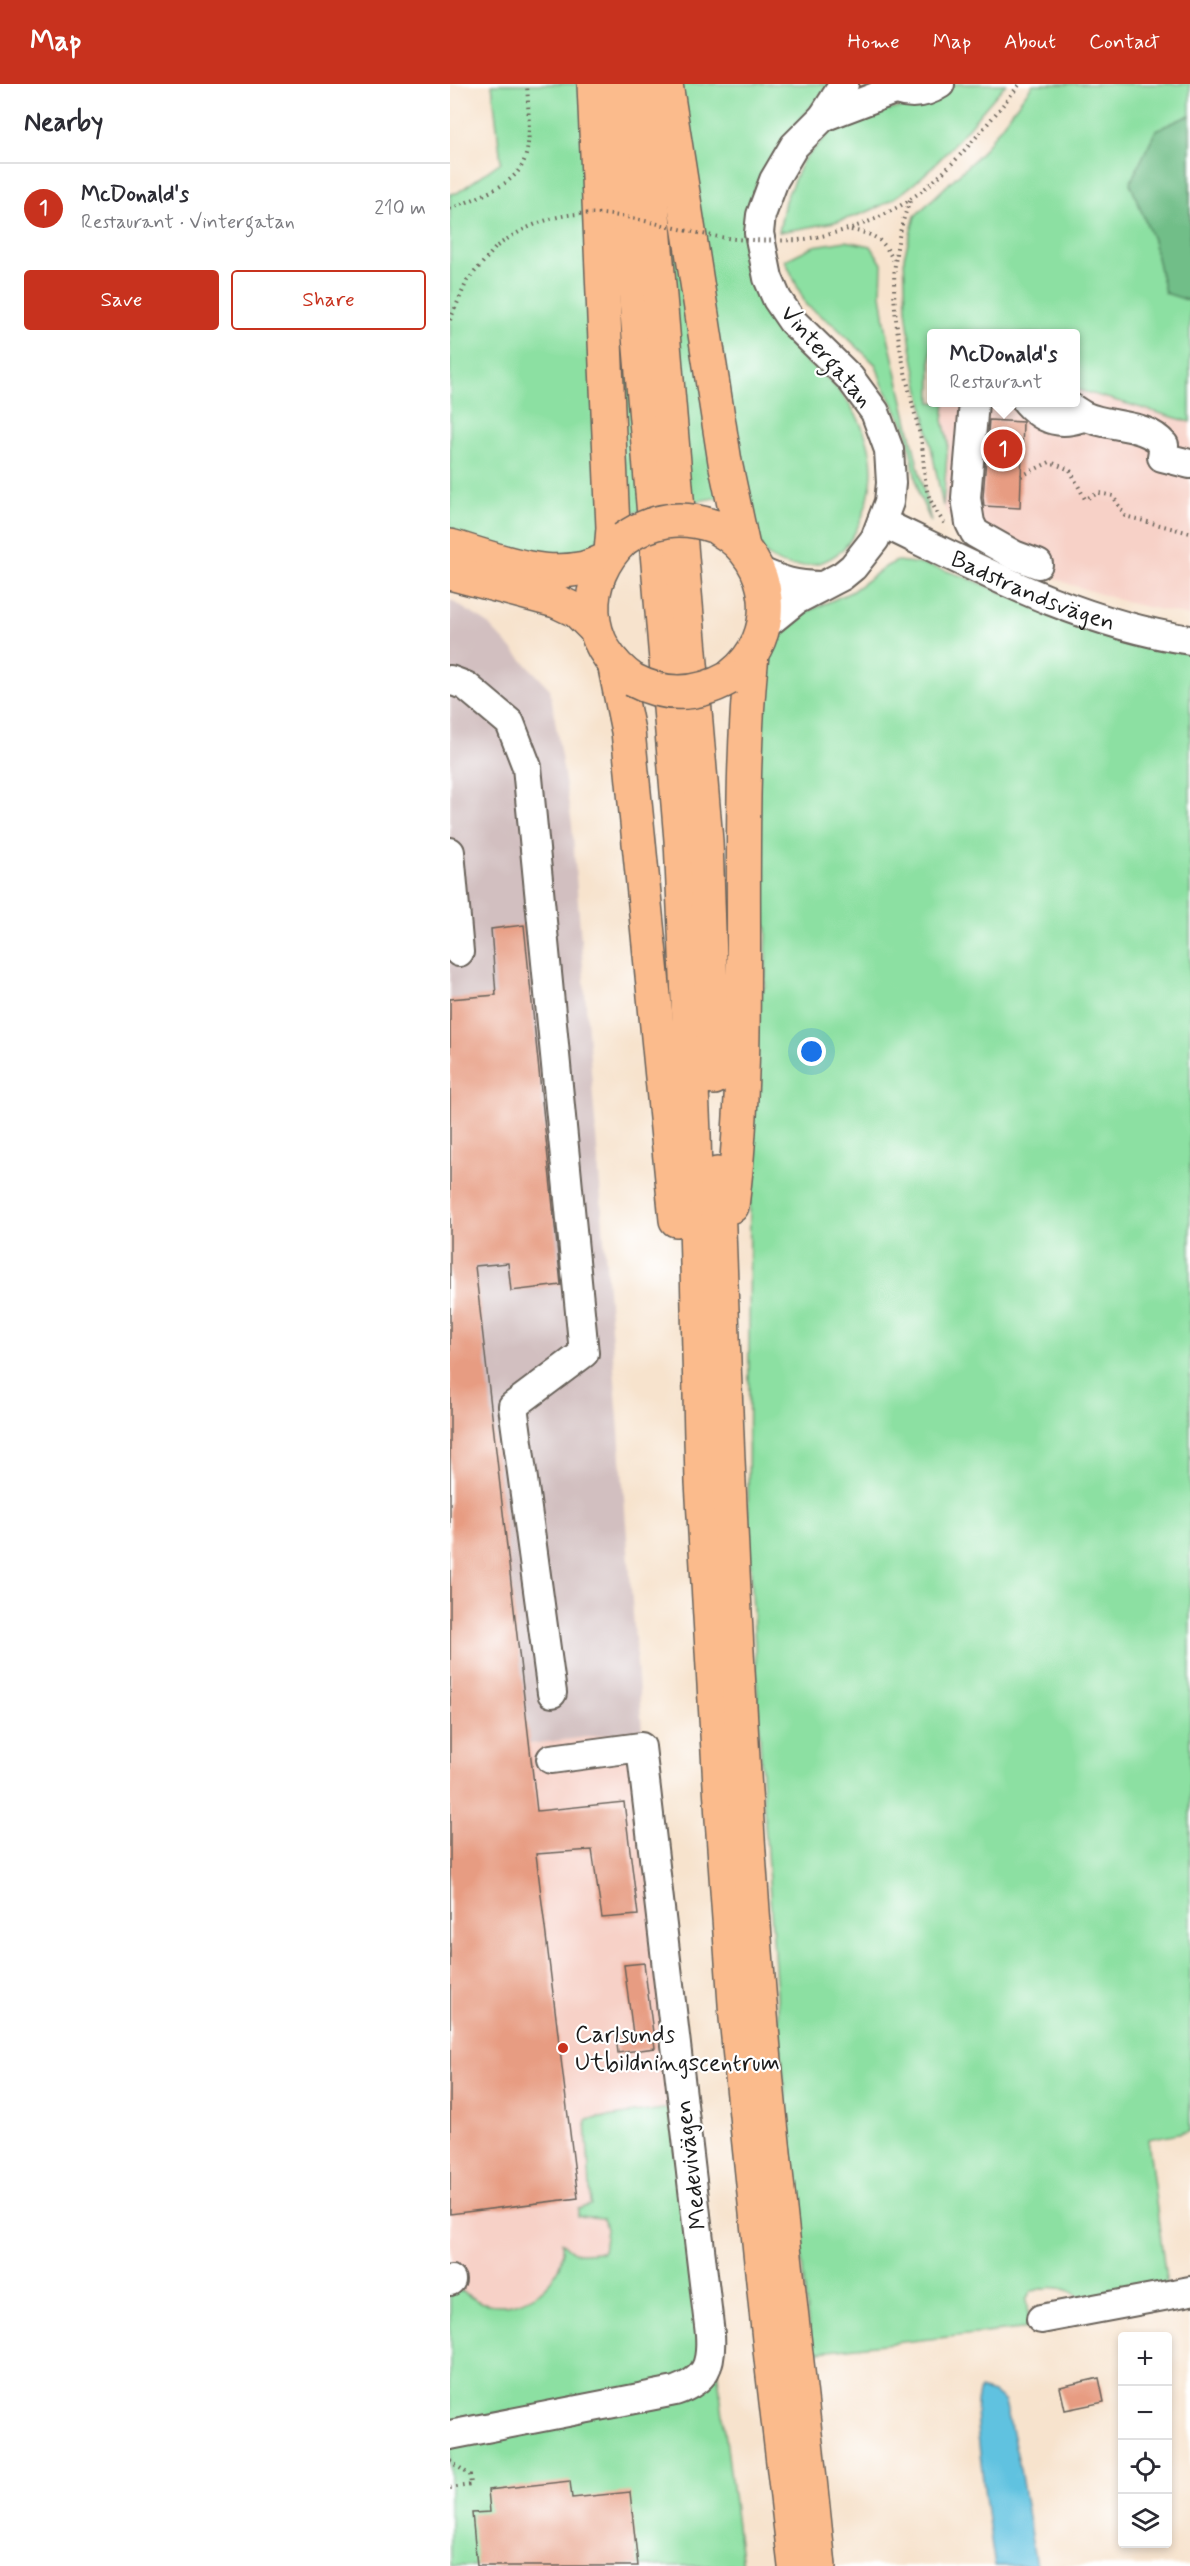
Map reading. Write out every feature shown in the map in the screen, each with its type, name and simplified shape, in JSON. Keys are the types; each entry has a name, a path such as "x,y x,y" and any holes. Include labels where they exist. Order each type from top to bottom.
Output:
{"main road":[{"path":"594,84 614,550 598,576 593,593 592,611 595,629 603,647 623,671 653,689 675,693 698,691 729,678 758,640"},
{"path":"618,84 681,840 694,1134 702,1482 720,1795 736,2018 795,2566"},
{"path":"642,84 706,841 721,1293 736,1645 761,2016 779,2212 819,2566"},
{"path":"666,84 725,462 751,559 766,598 746,725 741,1076 736,1174 721,1293"},
{"path":"450,546 524,566 556,570 579,569 614,550 640,529 667,520 695,520 729,535 751,559"},
{"path":"450,573 556,601 577,611 595,629"},
{"path":"623,671 702,1482"}],"street":[{"name":"Vintergatan","path":"758,640 796,600 854,567 875,539 883,524 889,502 891,466 889,450 875,412 850,378 792,321 777,299 762,254 759,233 761,214 774,180 794,146 823,117 844,84"},
{"path":"890,87 917,93 929,91 940,84"},
{"name":"Vintergatan","path":"823,117 890,87"},
{"path":"974,407 966,498 970,523 975,533 1014,555 1038,564"},
{"path":"1031,407 1037,414 1066,423 1085,416"},
{"path":"1071,407 1085,416 1156,435 1164,445 1162,457 1190,464"},
{"name":"Badstrandsvägen","path":"883,524 986,574 1056,604 1130,628 1190,640"},
{"path":"751,559 795,585 821,586"},
{"path":"450,680 466,686 510,723 527,767 584,1353 513,1406 552,1693"},
{"path":"450,852 459,952"},
{"name":"Medevivägen","path":"450,2435 675,2391 698,2380 706,2371 710,2360 710,2334 641,1747 551,1759"},
{"path":"1041,2319 1190,2291"}],"path":[{"path":"450,209 500,187 513,178 522,167 529,140 527,84"},
{"path":"450,320 467,281 498,246 520,231 547,219 591,212 635,217 736,239 799,240 850,230 910,201 935,183 968,148 1020,84"},
{"path":"850,230 868,233 884,242 894,262"},
{"path":"1021,476 1050,462 1070,470 1086,499 1099,492 1113,496 1125,516 1190,533"},
{"path":"450,2461 470,2475 471,2485 450,2488"}],"shaded area":[{"path":"1080,390 1190,422 1190,616 1129,603 1069,584 1015,562 981,545 957,529 943,506 948,442 943,420 945,407 1080,407"},
{"path":"450,600 486,622 550,689 572,824 642,1730 450,1754"},
{"name":"Carlsunds Utbildningscentrum","path":"642,1730 708,2343 450,2439 450,1754"}],"green space":[{"path":"492,84 831,84 790,132 758,180 749,206 745,233 748,263 760,295 774,321 803,359 843,395 858,418 868,444 872,470 863,515 848,543 831,558 798,566 787,565 767,555 757,543 742,493 637,512 605,512 596,546 579,557 552,558 450,537 450,194 457,193 501,162"},
{"path":"955,84 1006,84 939,161 893,199 852,217 779,232 785,201 802,162 829,133 866,115 934,100"},
{"path":"1033,84 1190,84 1190,422 1080,390 1080,329 927,329 927,407 945,407 943,420 948,442 943,506 911,347 906,309 904,257 915,216 980,154"},
{"path":"1190,115 1190,301 1165,293 1153,240 1130,183 1156,130"},
{"path":"846,241 871,246 882,264 881,294 886,328 931,522 919,495 906,429 882,383 876,365 835,326 806,305 785,260 814,246"},
{"path":"897,561 920,564 966,578 1090,631 1190,653 1190,2131 1148,2139 1167,2288 1084,2301 1065,2289 1045,2288 1031,2292 1026,2300 1030,2328 811,2352 781,2053 763,1795 748,1518 751,1004 765,986 767,928 753,908 761,663 778,629 795,617 851,592"},
{"path":"684,2106 742,2566 450,2566 450,2294 456,2288 480,2302 495,2305 511,2304 538,2293 549,2283 557,2271 562,2242 577,2253 603,2252 606,2229 603,2218 578,2216 578,2209 591,2205 586,2120"}],"water":[{"path":"980,2389 994,2393 1005,2402 1019,2463 1036,2566 995,2566 977,2429 976,2413"}],"building":[{"path":"989,420 1023,422 1020,508 984,506"},
{"path":"524,925 561,1285 511,1291 508,1263 475,1266 537,1811 624,1802 638,1915 602,1918 592,1850 536,1854 578,2198 450,2214 450,999 496,995 491,929"},
{"path":"644,1963 655,2048 618,2053 616,2036 633,2034 624,1965"},
{"path":"1099,2378 1104,2402 1065,2410 1060,2387"},
{"path":"570,2481 572,2498 630,2492 638,2566 477,2566 472,2513 490,2512 488,2490"}],"place":[{"name":"McDonald's","path":"1003,449"},
{"name":"Carlsunds Utbildningscentrum","path":"563,2048"}]}
